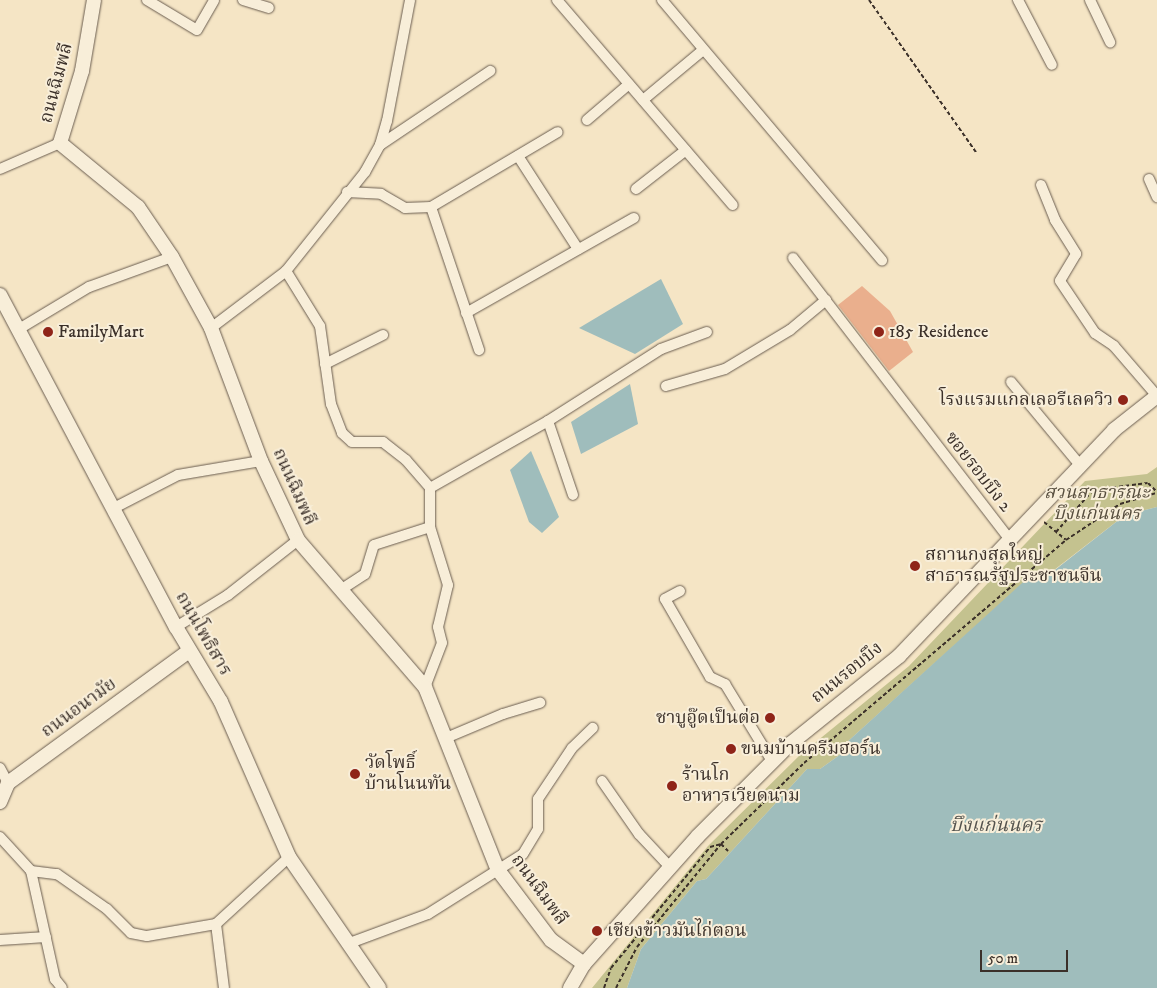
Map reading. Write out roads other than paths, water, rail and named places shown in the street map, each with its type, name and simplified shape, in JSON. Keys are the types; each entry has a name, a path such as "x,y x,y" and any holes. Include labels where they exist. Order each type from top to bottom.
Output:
{"street":[{"name":"ถนนฉิมพลี","path":"94,0 82,71 60,143 138,207 172,257 211,328 261,461 298,540 342,589 424,687 498,870 551,940 584,964"},
{"path":"146,0 198,30 214,0"},
{"path":"243,0 268,8"},
{"path":"211,328 286,271 347,192 365,172 380,145 410,0"},
{"path":"557,0 733,205"},
{"path":"662,0 882,260"},
{"path":"1020,0 1052,65"},
{"path":"1090,0 1110,42"},
{"path":"643,100 703,50"},
{"path":"380,145 490,71"},
{"path":"587,120 630,84"},
{"path":"347,192 381,194 405,208 431,207 558,132"},
{"path":"0,169 60,143"},
{"path":"636,188 686,150"},
{"path":"518,156 578,250"},
{"path":"1149,179 1157,197"},
{"path":"1041,184 1055,220 1076,254 1060,281 1096,333 1114,346 1157,396"},
{"path":"431,207 478,350"},
{"path":"466,313 634,218"},
{"path":"19,329 89,287 172,257"},
{"name":"ซอยรอบบึง 2","path":"794,258 1009,538"},
{"path":"286,271 320,326 331,404 342,433 352,442 383,442 406,460 430,488 430,527 448,585 438,628 442,643 424,687"},
{"name":"ถนนโพธิสาร","path":"0,295 189,651 221,702 289,857 379,988"},
{"path":"666,386 725,369 790,330 826,300"},
{"path":"430,488 548,421 661,349 707,332"},
{"path":"325,364 383,335"},
{"path":"1011,382 1080,465"},
{"name":"ถนนรอบบึง","path":"570,988 584,964 670,867 772,761 898,656 1114,430 1157,396"},
{"path":"548,421 573,495"},
{"path":"114,508 178,475 261,461"},
{"path":"342,589 365,574 374,544 430,527"},
{"path":"176,627 228,595 298,540"},
{"path":"680,591 665,599 710,677 725,684 772,761"},
{"name":"ถนนอนามัย","path":"8,783 189,651"},
{"path":"446,738 503,714 540,704"},
{"path":"347,944 428,914 523,854 538,829 538,799 572,748 593,728"},
{"path":"0,768 8,783 0,802"},
{"path":"602,781 639,834 670,867"},
{"path":"0,837 31,871 56,979 62,988"},
{"path":"31,871 57,874 107,909 131,933 147,936 216,924 289,857"},
{"path":"216,924 224,988"},
{"path":"0,940 46,937"}],"water":[{"path":"661,279 683,324 635,354 579,328"},
{"path":"630,384 638,424 581,454 571,422"},
{"path":"531,451 559,517 542,533 529,522 510,470"},
{"name":"บึงแก่นนคร","path":"1157,507 1157,988 627,988 641,949 697,881 706,879 807,769 820,769 841,754 846,743 1031,575 1046,577 1125,515"}],"place":[{"name":"FamilyMart","path":"48,332"},
{"name":"185 Residence","path":"879,332"},
{"name":"โรงแรมแกลเลอรีเลควิว","path":"1123,400"},
{"name":"สถานกงสุลใหญ่ สาธารณรัฐประชาชนจีน","path":"915,566"},
{"name":"ชาบูอู๊ดเป็นต่อ","path":"770,718"},
{"name":"ขนมบ้านครีมฮอร์น","path":"731,749"},
{"name":"วัดโพธิ์ บ้านโนนทัน","path":"355,774"},
{"name":"ร้านโก อาหารเวียดนาม","path":"672,786"},
{"name":"เชียงข้าวมันไก่ตอน","path":"597,931"}],"park label":[{"name":"สวนสาธารณะ บึงแก่นนคร","path":"1097,504"}]}
